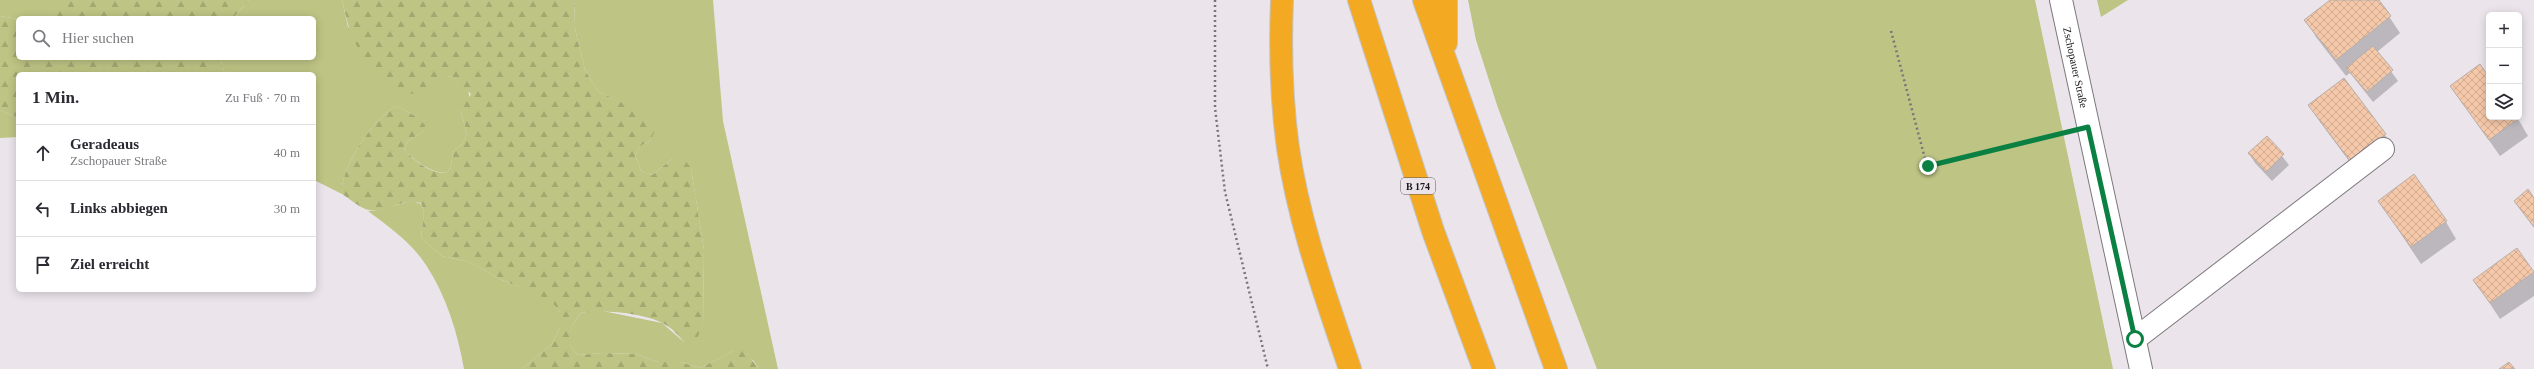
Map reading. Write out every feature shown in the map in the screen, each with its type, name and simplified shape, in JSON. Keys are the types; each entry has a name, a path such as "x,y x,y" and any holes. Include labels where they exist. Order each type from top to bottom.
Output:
{"highway":[{"path":"1282,0 1282,91 1288,149 1299,202 1317,271 1350,369"},
{"name":"B 174","path":"1359,0 1433,231 1484,369"},
{"path":"1424,0 1446,56 1509,241 1556,369"},
{"path":"1446,0 1446,56"}],"street":[{"name":"Zschopauer Straße","path":"2061,0 2142,369"},
{"path":"2135,339 2383,149"}],"path":[{"path":"1215,0 1215,108 1224,192 1268,369"},
{"path":"1891,31 1928,166 2088,127"}],"green space":[{"path":"0,0 57,0 59,6 52,16 16,16 16,19 0,16"},
{"path":"57,0 249,0 235,16 52,16 58,6"},
{"path":"249,0 342,0 348,27 446,77 451,76 468,90 470,99 461,111 467,134 463,143 453,152 451,166 447,173 435,171 423,166 404,149 407,142 424,131 417,117 397,106 378,121 360,145 346,172 342,194 316,181 316,72 224,72 221,60 316,60 316,16 235,16"},
{"path":"342,0 575,0 574,25 585,70 598,91 650,117 656,127 651,140 639,147 635,155 641,171 652,175 672,159 684,159 691,168 704,250 703,326 697,338 684,342 675,332 656,320 623,313 600,311 581,313 574,323 570,334 571,345 578,355 603,353 636,354 658,362 680,362 700,368 734,351 745,351 759,369 522,369 552,344 560,327 560,312 550,300 502,280 469,262 442,256 421,238 424,212 421,203 408,202 383,209 369,210 359,206 342,194 346,172 360,145 378,121 397,106 417,117 425,125 424,131 407,142 404,149 423,166 441,173 447,173 451,166 453,152 463,143 467,134 461,111 471,94 451,76 446,77 413,94 400,90 369,62 356,45 348,26"},
{"path":"575,0 713,0 723,121 778,369 759,369 753,360 734,351 700,368 680,362 658,362 636,354 603,353 578,355 573,350 569,339 571,329 574,324 581,313 598,310 662,323 684,342 703,326 704,250 691,168 672,159 652,175 641,171 635,155 639,147 651,140 619,102 598,91 585,70 574,25"},
{"path":"1468,0 2035,0 2113,369 1597,369 1498,108 1476,40"},
{"path":"2097,0 2128,0 2101,17"},
{"path":"0,16 16,19 16,60 221,60 224,72 16,72 16,117 0,110"},
{"path":"0,110 16,117 16,137 0,138"},
{"path":"413,201 421,204 424,212 421,238 442,256 469,262 502,280 550,299 560,312 560,327 552,344 522,369 464,369 455,329 450,315 440,289 426,265 407,242 368,211"}],"building":[{"path":"2330,0 2379,0 2391,16 2336,60 2304,20"},
{"path":"2373,46 2393,70 2367,92 2346,68"},
{"path":"2480,64 2486,73 2486,120 2516,120 2489,140 2450,86"},
{"path":"2344,78 2386,134 2350,161 2308,105"},
{"path":"2267,136 2284,154 2266,172 2248,153"},
{"path":"2414,174 2447,221 2411,247 2378,201"},
{"path":"2528,189 2534,198 2534,227 2514,201"},
{"path":"2517,248 2534,272 2490,303 2473,280"},
{"path":"2509,362 2515,369 2499,369"}],"route":[{"path":"1928,166 2088,127 2135,339"}]}
